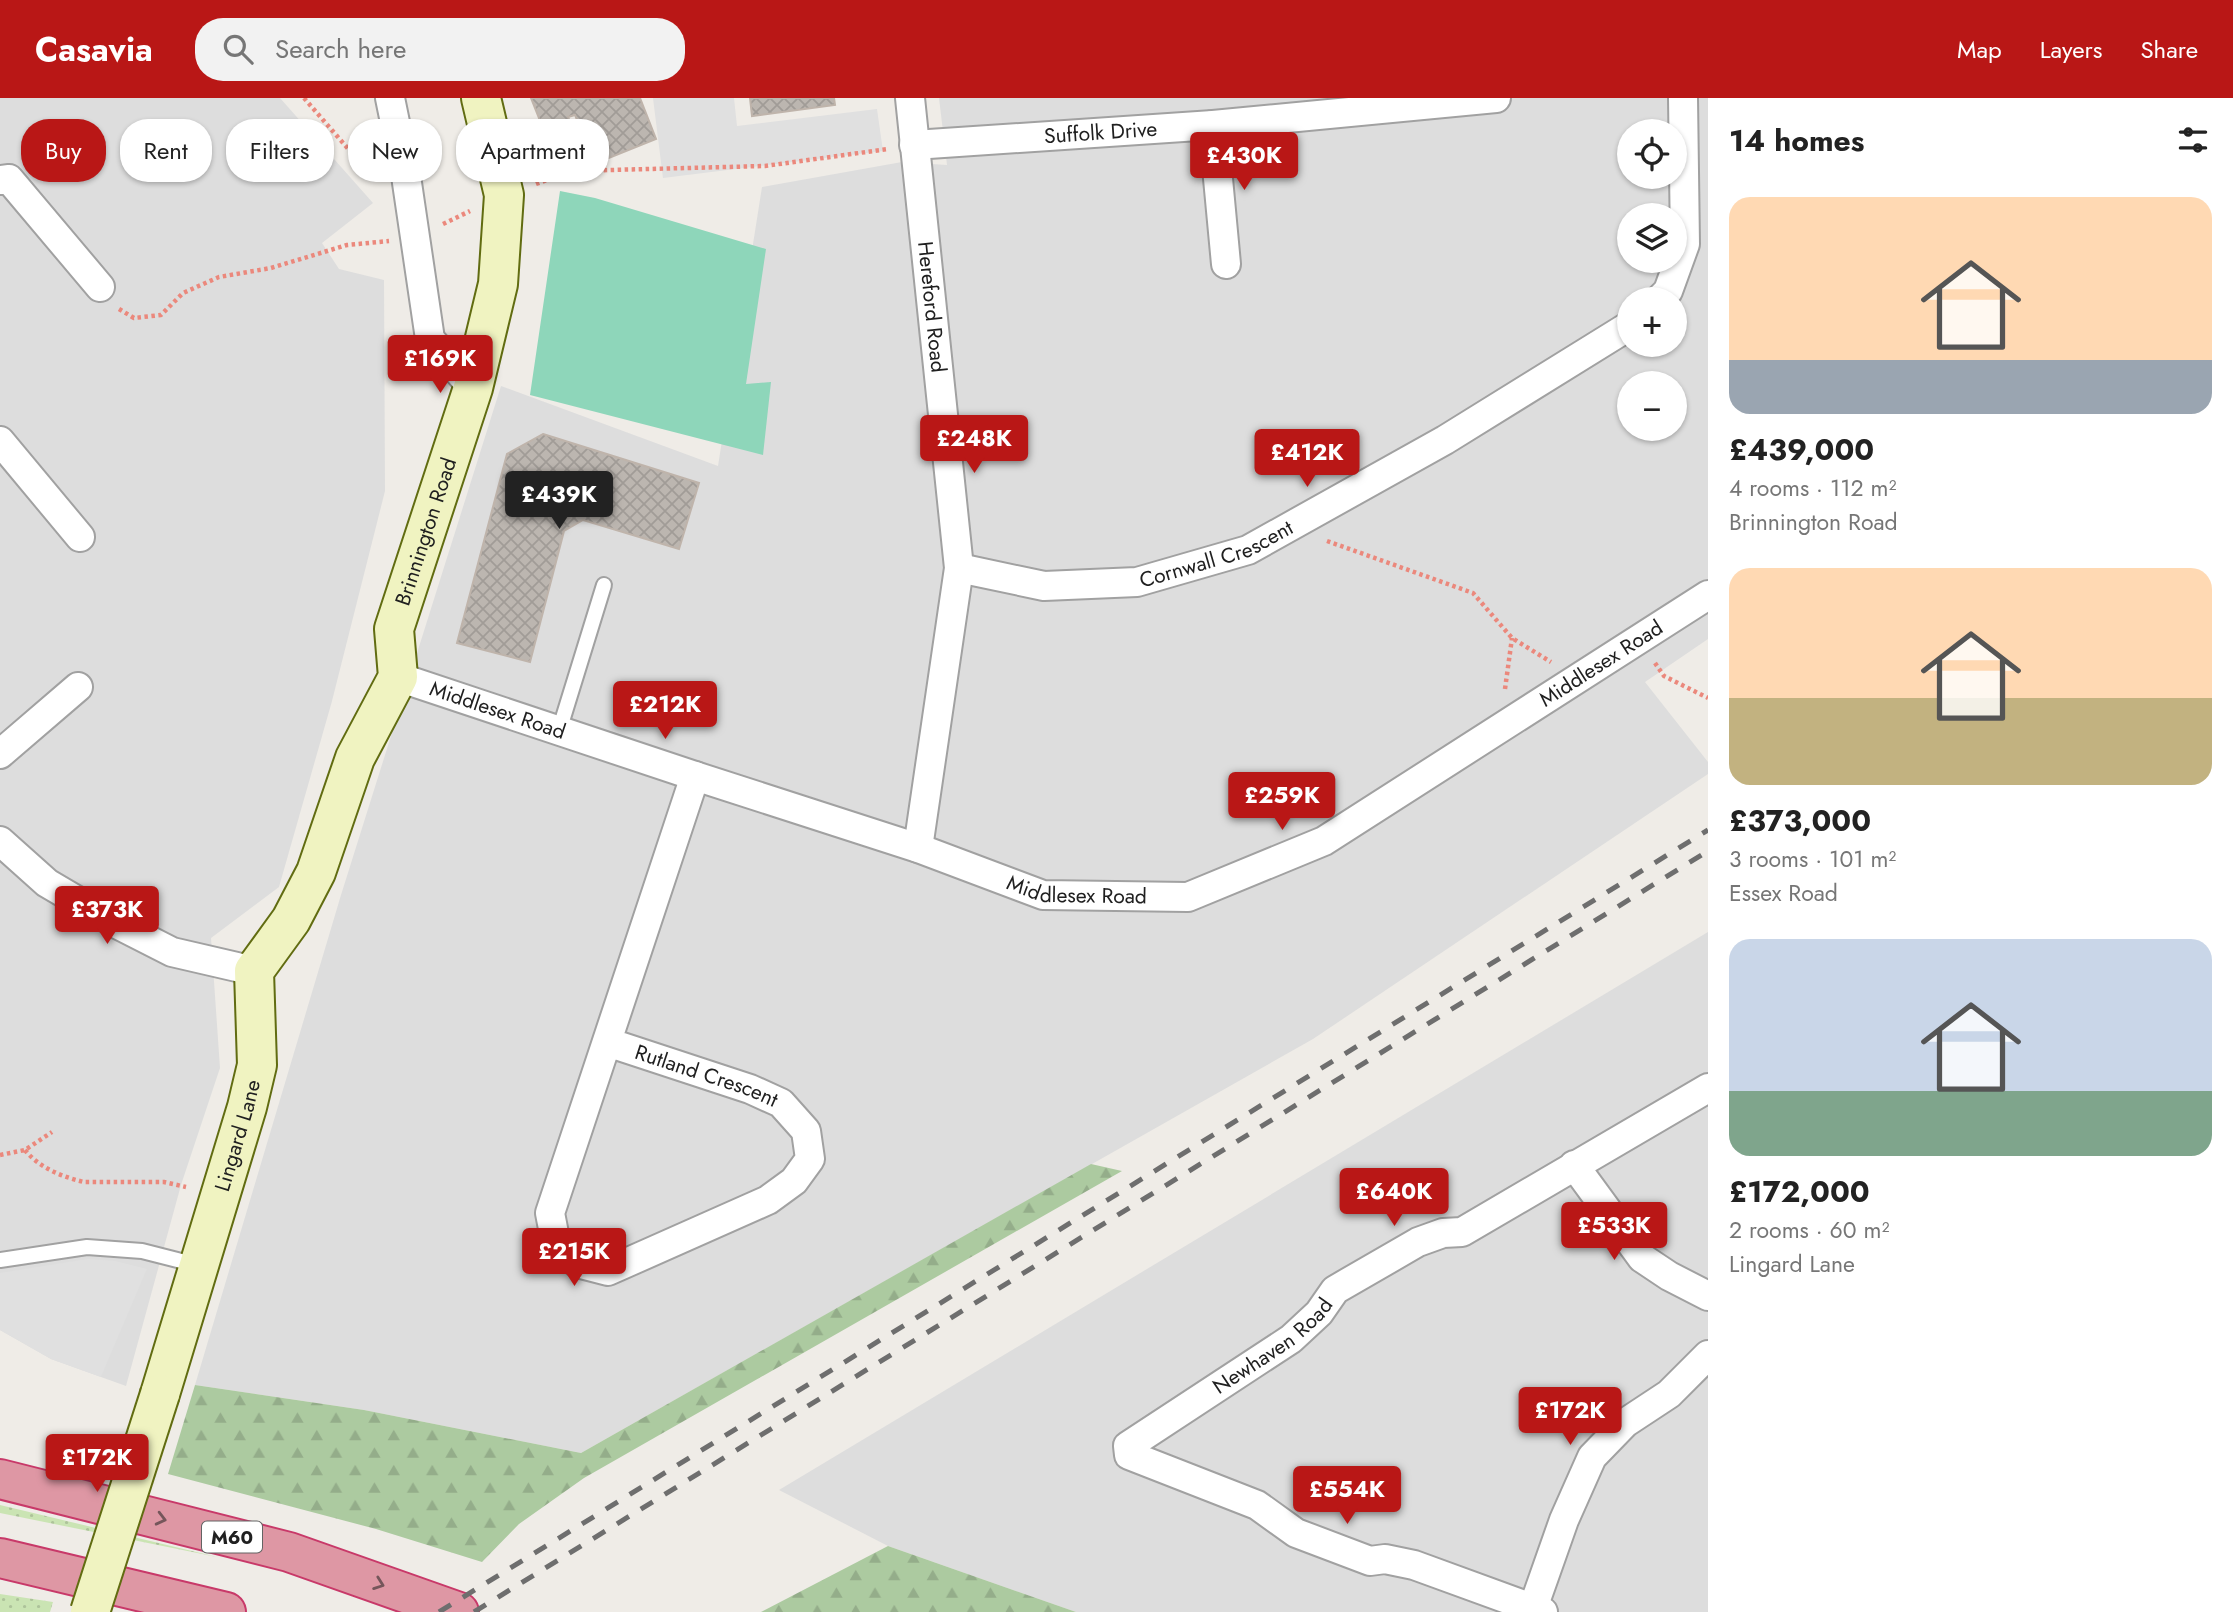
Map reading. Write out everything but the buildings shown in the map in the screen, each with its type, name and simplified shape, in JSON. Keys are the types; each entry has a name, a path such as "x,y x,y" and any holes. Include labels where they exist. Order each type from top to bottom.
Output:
{"highway":[{"name":"M60","path":"0,1479 289,1552 459,1612"},
{"path":"0,1558 226,1612"}],"street":[{"path":"390,98 406,176 430,339 473,388"},
{"name":"Brinnington Road","path":"398,677 394,629 473,388 498,284 504,195 481,98"},
{"name":"Hereford Road","path":"910,98 959,568 918,848"},
{"name":"Suffolk Drive","path":"914,145 1213,125 1496,98"},
{"path":"1669,287 1685,244 1683,98"},
{"path":"1213,125 1226,264"},
{"path":"0,180 9,179 100,287"},
{"name":"Cornwall Crescent","path":"959,568 1044,586 1137,582 1248,550 1445,440 1617,333"},
{"path":"0,441 80,537"},
{"name":"Middlesex Road","path":"398,677 918,848 1043,895 1188,897 1324,841 1708,595"},
{"path":"0,841 47,883 138,935 172,952 254,971 291,920 316,872 355,758 398,677"},
{"path":"0,754 78,687"},
{"name":"Rutland Crescent","path":"607,1042 750,1089 781,1103 806,1130 810,1159 794,1181 768,1200 608,1271 576,1263 556,1244 550,1213 695,776"},
{"name":"Lingard Lane","path":"90,1612 160,1394 247,1107 257,1065 254,971"},
{"name":"Newhaven Road","path":"1538,1610 1414,1565 1385,1559 1370,1561 1296,1533 1257,1505 1129,1455 1128,1446 1291,1339 1319,1313 1335,1290 1418,1242 1443,1233 1462,1232 1708,1088"},
{"path":"1574,1165 1642,1258 1708,1296"},
{"path":"1538,1610 1564,1520 1592,1457 1625,1423 1669,1394 1708,1355"}],"lane":[{"path":"559,731 604,585"},
{"path":"0,1261 69,1248 104,1247 142,1251 199,1265"}],"path":[{"path":"304,98 414,231"},
{"path":"100,287 115,306 134,318 161,315 183,293 219,276 271,268 347,246 414,231 571,171 765,166 914,145"},
{"path":"1288,527 1473,593 1512,638 1579,678"},
{"path":"1499,729 1512,638"},
{"path":"1637,640 1664,676 1708,698"},
{"path":"0,1155 26,1150 51,1132"},
{"path":"26,1150 35,1161 85,1182 164,1182 220,1198"}],"shaded area":[{"path":"0,98 280,98 299,119 226,119 226,182 334,182 334,159 348,175 348,182 354,182 373,203 322,243 339,269 384,280 385,491 332,701 279,887 211,938 220,1068 181,1185 126,1386 51,1359 0,1330"},
{"path":"653,98 734,98 737,126 877,109 883,151 663,178"},
{"path":"939,98 1708,98 1708,639 1645,682 1708,762 1708,774 1313,1039 581,1453 364,1410 195,1385 341,895 501,386 718,466 762,187 902,162 947,165"},
{"path":"1708,932 1708,1612 1076,1612 888,1546 779,1490"},
{"path":"88,1259 115,1261 147,1269 101,1377 51,1359 0,1330 0,1273"}],"green space":[{"path":"560,191 595,198 766,249 746,384 771,382 763,455 530,395"},
{"path":"1091,1164 1122,1171 584,1478 519,1524 482,1562 376,1529 168,1474 195,1385 364,1410 581,1453"},
{"path":"0,1505 217,1557 0,1513"},
{"path":"888,1546 1076,1612 761,1612"},
{"path":"0,1594 53,1602 50,1612 0,1612"}],"railway":[{"path":"439,1612 1708,830"},
{"path":"474,1612 1708,851"}]}
